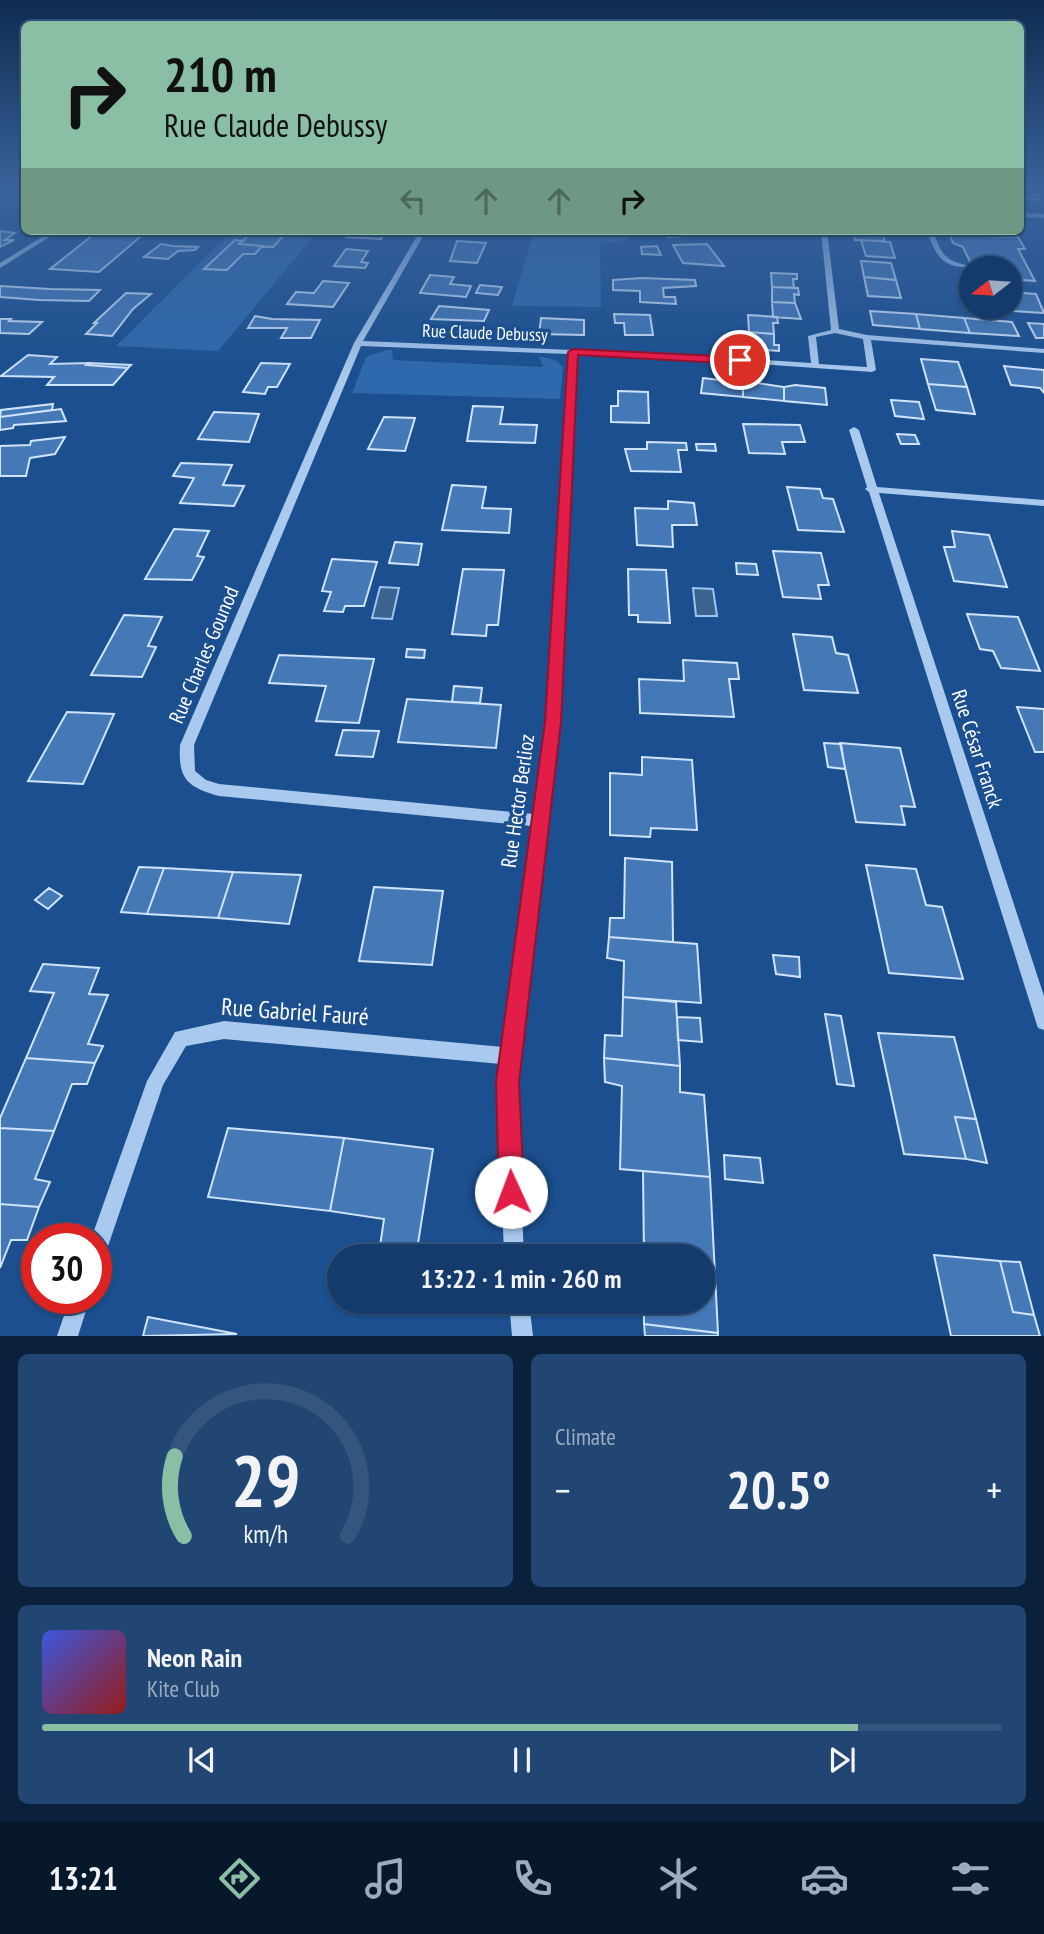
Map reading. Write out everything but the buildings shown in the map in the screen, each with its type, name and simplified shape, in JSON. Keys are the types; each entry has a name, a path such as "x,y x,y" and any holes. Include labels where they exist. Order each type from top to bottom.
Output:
{"street":[{"path":"0,266 25,250"},
{"name":"Rue Charles Gounod","path":"412,250 358,343 187,745 188,775 199,785 219,790 539,821"},
{"path":"826,250 835,331"},
{"path":"937,250 941,260 959,266"},
{"path":"815,366 812,336 835,331 867,337 1044,351"},
{"name":"Rue Claude Debussy","path":"358,343 573,352 872,370 867,337"},
{"name":"Rue Hector Berlioz","path":"514,1244 507,1082 553,722 573,352"},
{"name":"Rue César Franck","path":"854,430 870,488 1044,1022"},
{"path":"870,488 1044,503"},
{"name":"Rue Gabriel Fauré","path":"106,1223 156,1081 181,1038 225,1030 510,1056"},
{"path":"67,1335 74,1314"},
{"path":"520,1314 523,1335"}],"shaded area":[{"path":"212,250 302,250 218,351 116,346"},
{"path":"528,250 600,250 601,307 512,306"},
{"path":"392,350 393,360 543,367 539,356 555,360 563,367 560,399 352,393 366,357"},
{"path":"380,587 399,588 392,619 372,618"},
{"path":"693,588 713,589 717,616 696,616"}],"route":[{"path":"511,1192 507,1082 553,722 573,352 740,360"}]}
